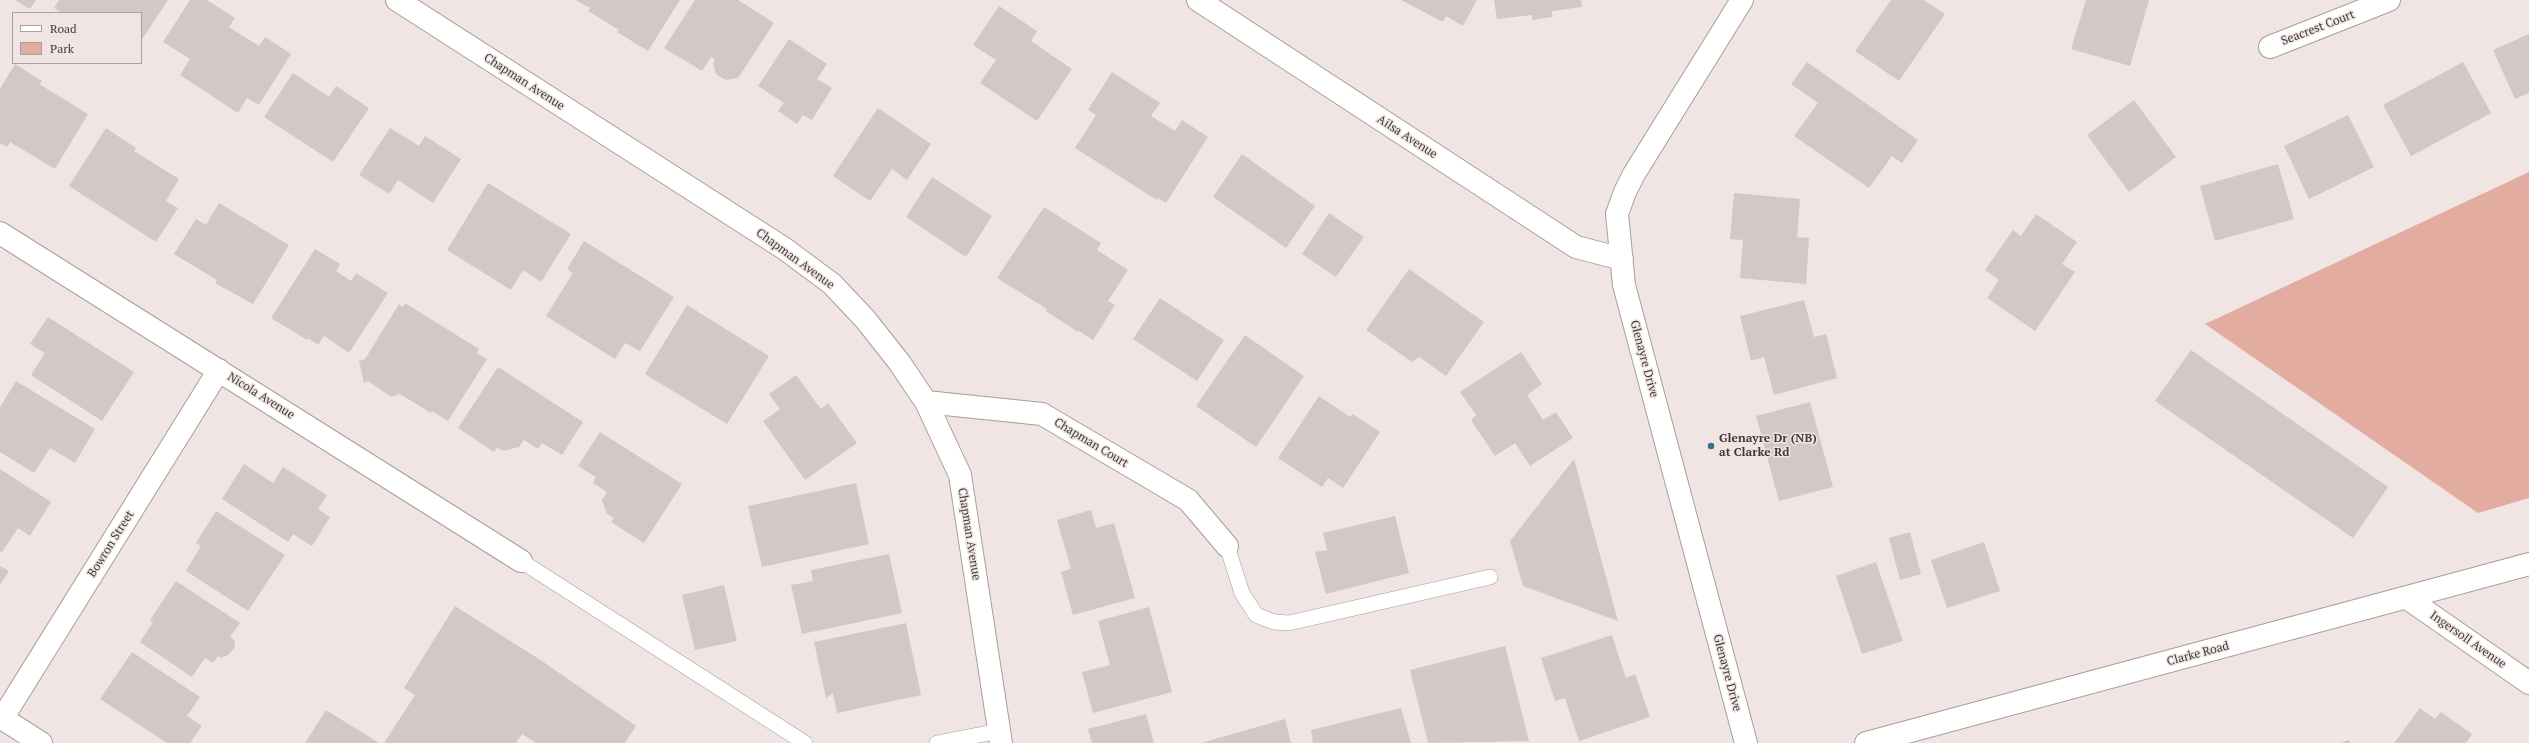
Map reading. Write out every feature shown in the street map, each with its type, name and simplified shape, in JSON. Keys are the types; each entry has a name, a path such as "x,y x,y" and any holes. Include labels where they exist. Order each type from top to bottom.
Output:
{"street":[{"name":"Chapman Avenue","path":"397,0 785,249 826,280 866,319 899,362 926,402 960,475 1000,737"},
{"name":"Ailsa Avenue","path":"1198,0 1553,233 1576,247 1622,259"},
{"name":"Glenayre Drive","path":"1742,0 1625,192 1617,214 1624,285 1746,743"},
{"name":"Seacrest Court","path":"2270,47 2389,0"},
{"name":"Nicola Avenue","path":"0,233 521,561"},
{"name":"Bowron Street","path":"1,718 219,370"},
{"name":"Chapman Court","path":"926,402 1042,414 1188,500 1227,546"},
{"name":"Clarke Road","path":"1866,743 2529,564"},
{"name":"Ingersoll Avenue","path":"2407,598 2529,683"},
{"path":"1,718 41,743"}],"lane":[{"path":"1227,546 1242,593 1256,615 1274,622 1289,623 1490,577"},
{"path":"521,561 805,743"},
{"path":"937,743 1000,737"}],"green space":[{"path":"2529,172 2529,498 2478,513 2205,324"}],"building":[{"path":"15,0 36,0 30,9"},
{"path":"59,0 168,0 142,39 142,12 60,12 54,8"},
{"path":"190,0 207,0 235,18 229,27 259,46 265,37 291,54 259,105 247,98 238,113 180,75 190,59 163,42"},
{"path":"576,0 680,0 648,51 617,32 619,30 588,11 590,8"},
{"path":"695,0 738,0 774,23 738,78 726,80 716,74 713,63 715,60 711,57 702,71 664,48"},
{"path":"1401,0 1477,0 1463,26 1446,16 1443,22"},
{"path":"1494,0 1581,0 1582,7 1552,11 1552,17 1532,20 1532,15 1497,19"},
{"path":"1891,0 1924,0 1945,14 1899,81 1855,51"},
{"path":"2086,0 2149,0 2130,66 2071,49"},
{"path":"999,6 1037,31 1031,41 1072,69 1037,121 980,83 996,60 973,45"},
{"path":"2529,34 2529,93 2515,99 2493,50"},
{"path":"789,39 827,64 817,79 832,88 812,120 803,115 797,124 778,111 784,103 758,86"},
{"path":"1807,62 1918,140 1902,163 1892,156 1869,188 1794,136 1818,103 1791,84"},
{"path":"2463,62 2491,113 2411,156 2383,105"},
{"path":"15,64 42,81 39,84 88,114 55,169 10,142 7,147 0,143 0,89"},
{"path":"1112,72 1160,103 1151,116 1175,131 1182,120 1208,137 1166,203 1158,198 1157,200 1075,148 1096,115 1088,110"},
{"path":"293,73 329,97 336,86 369,108 333,162 264,117"},
{"path":"2134,100 2176,157 2129,192 2087,135"},
{"path":"878,108 931,144 907,180 892,169 870,201 833,176"},
{"path":"2348,115 2374,167 2309,199 2284,146"},
{"path":"106,128 136,148 134,151 179,179 166,201 178,208 156,242 69,186"},
{"path":"390,128 419,146 425,136 461,159 433,203 398,180 389,194 359,175"},
{"path":"1242,154 1315,206 1286,248 1213,197"},
{"path":"2278,164 2294,219 2215,241 2200,186"},
{"path":"932,177 992,216 966,257 906,217"},
{"path":"488,183 571,234 541,282 523,270 511,290 447,250"},
{"path":"1734,193 1800,199 1797,237 1809,238 1806,284 1740,278 1743,240 1730,239"},
{"path":"219,203 289,245 253,304 215,283 217,280 174,254 196,219 206,225"},
{"path":"1044,207 1101,243 1097,250 1128,270 1108,301 1115,305 1093,340 1079,331 1078,332 1046,311 1047,309 997,278"},
{"path":"1329,213 1364,237 1336,277 1302,254"},
{"path":"2036,214 2077,242 2062,264 2075,272 2035,331 1987,298 1999,280 1985,270 2013,230 2021,236"},
{"path":"584,241 674,297 640,351 625,343 615,359 546,316 573,273 567,269"},
{"path":"315,249 340,264 336,271 351,281 356,273 388,293 349,353 324,336 318,345 271,318"},
{"path":"1409,269 1484,322 1446,376 1419,357 1412,362 1366,330"},
{"path":"1160,298 1224,340 1197,381 1133,339"},
{"path":"1804,300 1814,337 1826,334 1837,378 1774,395 1764,357 1751,361 1740,316"},
{"path":"405,303 479,349 477,353 487,359 448,421 432,411 431,413 400,394 391,397 368,381 364,383 359,361 365,359 399,304 403,307"},
{"path":"687,305 769,356 727,424 645,374"},
{"path":"48,317 134,372 102,421 31,375 45,353 30,344"},
{"path":"1245,335 1304,376 1256,447 1196,406"},
{"path":"2191,350 2388,487 2353,538 2155,401"},
{"path":"1521,352 1542,384 1527,395 1543,420 1556,412 1573,438 1530,466 1515,443 1495,456 1471,420 1476,415 1460,392"},
{"path":"498,367 583,422 562,455 542,443 538,449 524,440 519,447 503,451 497,447 494,452 458,428"},
{"path":"796,375 821,409 828,403 857,443 805,480 763,421 780,409 769,394"},
{"path":"16,381 95,429 75,463 50,448 34,473 0,452 0,407"},
{"path":"1319,396 1350,417 1353,414 1380,432 1343,488 1328,478 1322,487 1278,458"},
{"path":"1810,402 1833,487 1779,501 1756,416"},
{"path":"600,432 682,484 644,543 611,522 614,518 607,514 602,500 607,492 593,483 596,477 578,466"},
{"path":"1574,459 1618,621 1523,586 1510,541"},
{"path":"244,464 273,483 283,467 327,495 318,509 330,517 312,546 293,534 288,542 222,499"},
{"path":"0,469 51,502 30,536 18,528 2,552 0,551"},
{"path":"856,483 869,544 762,567 748,506"},
{"path":"1091,510 1096,528 1114,523 1135,598 1073,615 1061,572 1071,569 1057,520"},
{"path":"216,511 285,555 248,611 186,571 201,546 196,543"},
{"path":"1395,516 1409,573 1326,594 1315,552 1327,550 1323,533"},
{"path":"1910,532 1921,574 1900,580 1889,538"},
{"path":"1984,542 2000,591 1947,608 1931,560"},
{"path":"889,554 902,613 802,634 791,585 813,581 811,570"},
{"path":"1876,562 1903,641 1862,654 1836,576"},
{"path":"0,566 9,571 0,585"},
{"path":"176,581 240,623 230,637 234,640 235,647 228,655 221,658 218,656 213,663 205,658 192,677 140,642 153,622 150,620"},
{"path":"724,585 737,641 695,650 682,595"},
{"path":"455,606 539,659 636,726 625,743 536,743 522,734 516,743 384,743 415,695 404,688"},
{"path":"1149,607 1172,692 1093,713 1082,672 1110,665 1098,621"},
{"path":"906,623 921,695 837,713 833,693 826,698 814,642"},
{"path":"1612,635 1626,678 1635,674 1650,717 1579,741 1565,698 1555,701 1541,658"},
{"path":"1505,646 1529,741 1428,743 1410,670"},
{"path":"132,652 200,697 187,716 202,726 190,743 167,743 100,699"},
{"path":"1401,708 1411,743 1313,743 1311,730"},
{"path":"2420,708 2435,719 2441,712 2472,734 2466,743 2394,743"},
{"path":"326,710 379,743 305,743"},
{"path":"1146,714 1154,743 1092,743 1088,729"},
{"path":"1285,719 1291,743 1201,743"},
{"path":"2349,740 2350,743 2340,743"}],"place":[{"name":"Glenayre Dr (NB) at Clarke Rd","path":"1711,446"}]}
